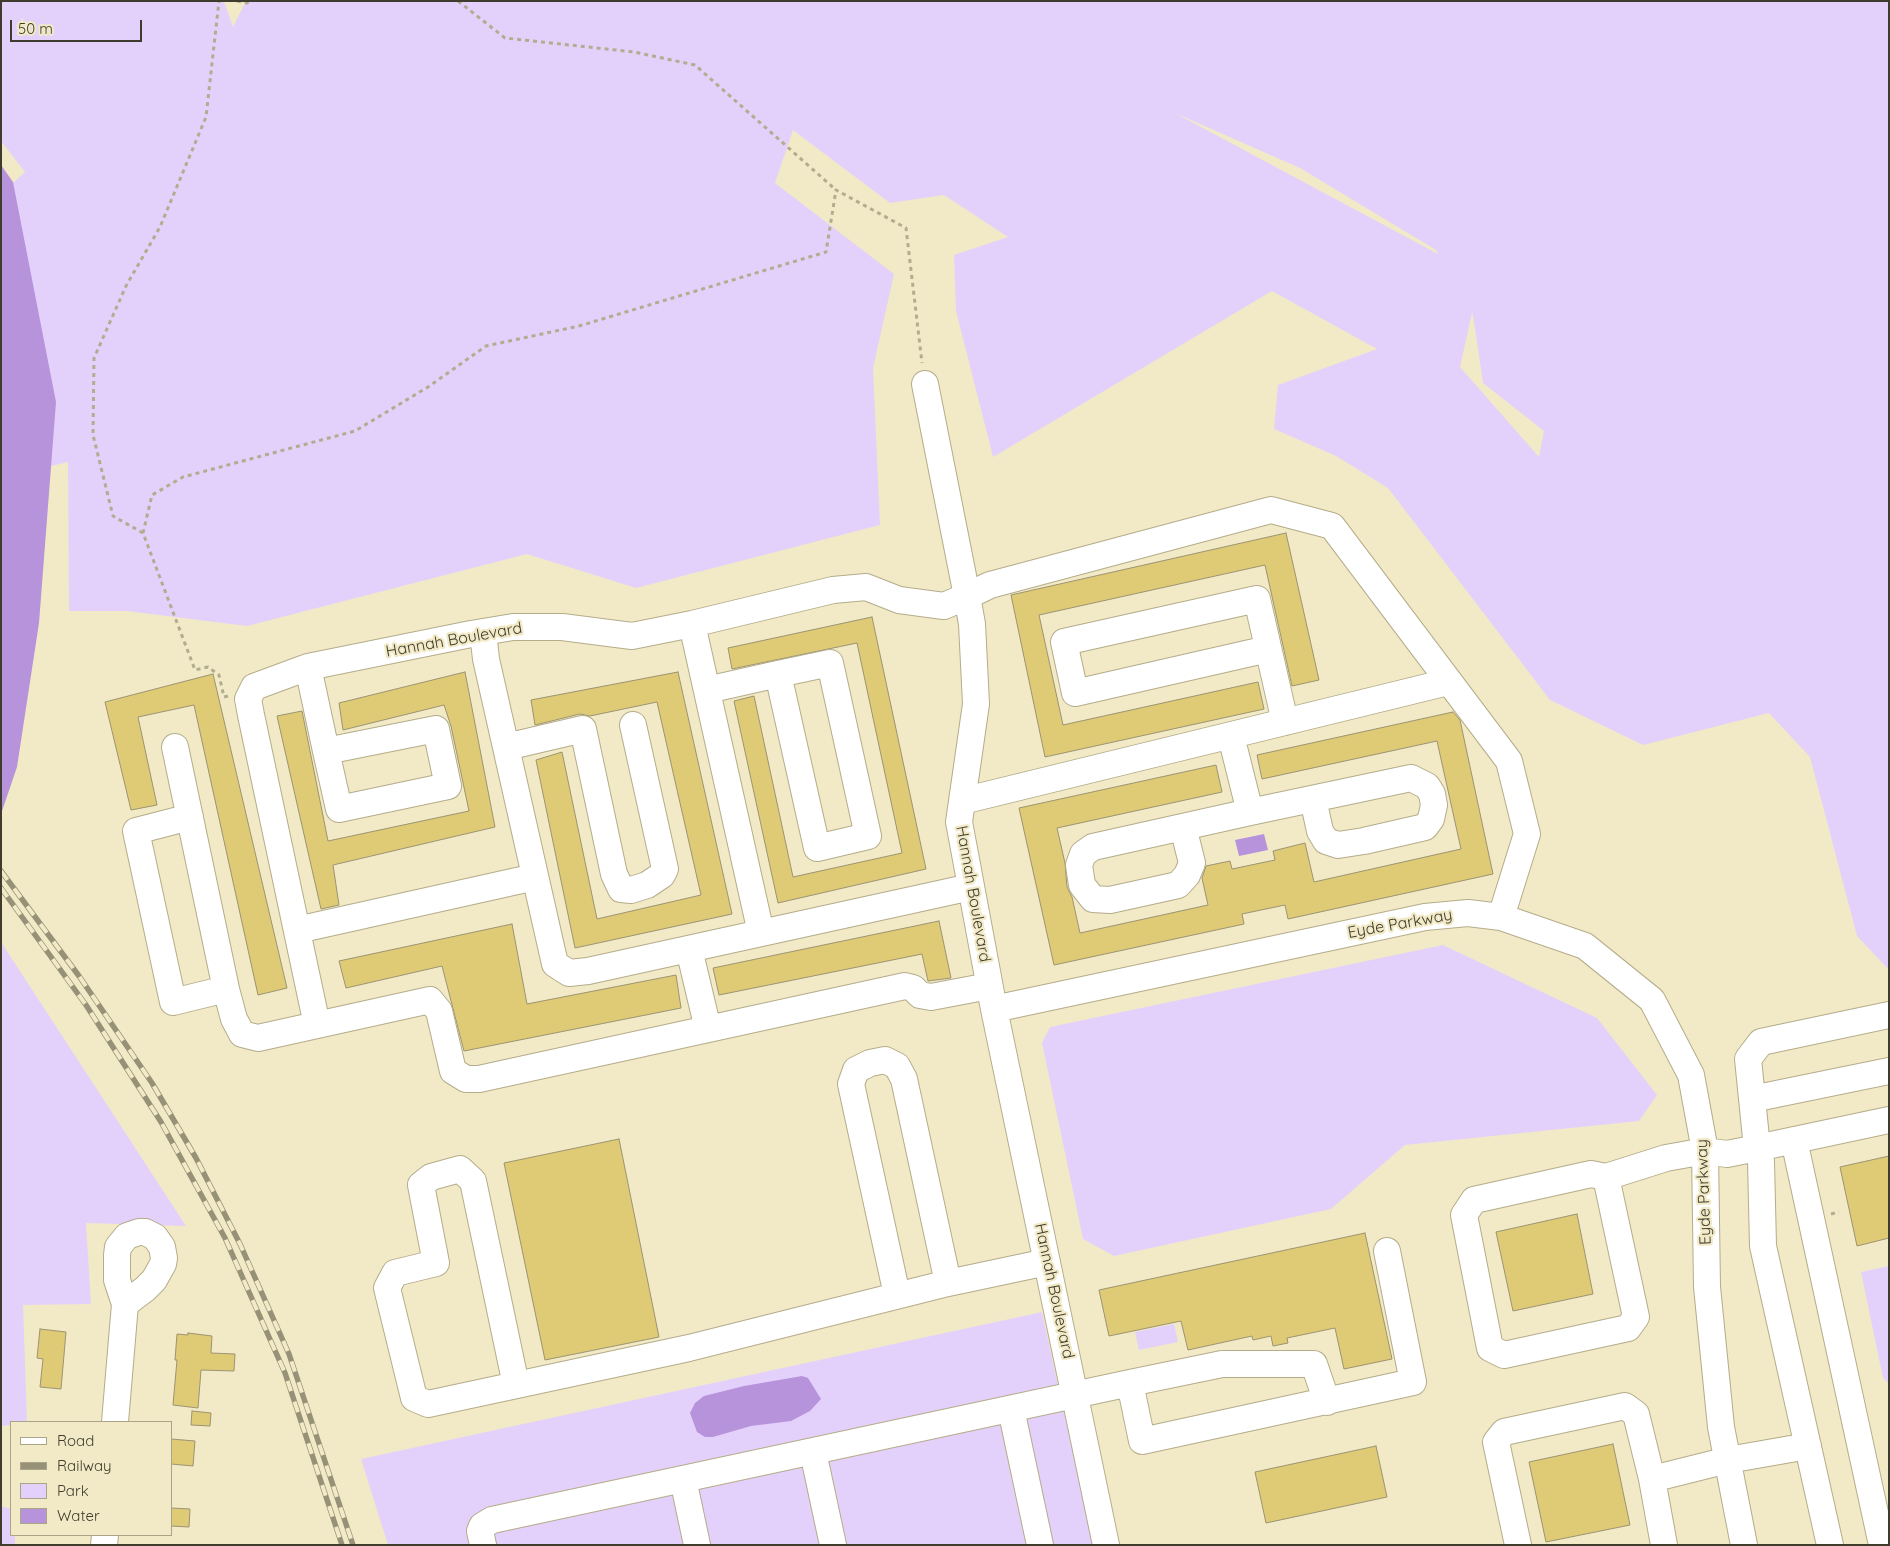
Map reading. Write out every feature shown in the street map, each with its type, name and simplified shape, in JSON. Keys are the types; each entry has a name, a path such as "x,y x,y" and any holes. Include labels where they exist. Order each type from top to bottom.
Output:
{"street":[{"path":"925,384 967,596 990,585 1271,510 1332,526 1509,761 1527,834 1501,917"},
{"name":"Hannah Boulevard","path":"252,690 308,667 513,627 562,627 632,636 692,624 833,590 866,587 899,600 944,606 967,596 972,624 976,704 959,822 992,998 1097,1493 1106,1545"},
{"path":"1268,649 1075,694 1064,642 1257,599 1285,722"},
{"path":"692,624 760,933"},
{"path":"483,632 486,659 555,964 569,973 588,971 971,887"},
{"path":"707,690 778,674 830,663 868,836 817,848 778,674"},
{"path":"308,667 326,751 339,809 448,786 436,729 326,751"},
{"path":"962,801 1448,682"},
{"path":"175,747 226,989 234,1018 242,1034 258,1038 317,1025 251,715 248,699 252,690"},
{"path":"506,746 584,729 614,874 621,889 631,890 647,885 662,875 665,869 633,725"},
{"path":"1231,736 1250,812"},
{"path":"1183,827 1313,799"},
{"path":"190,817 136,831 173,1002 226,989"},
{"path":"297,930 535,877"},
{"name":"Eyde Parkway","path":"317,1025 430,1000 439,1011 453,1071 466,1079 479,1079 905,986 912,988 920,995 932,997 992,998 1425,916 1468,913 1501,917 1585,946 1652,1000 1691,1075 1706,1151 1707,1287 1721,1427 1744,1545"},
{"path":"689,949 708,1029"},
{"path":"1830,1545 1763,1246 1761,1161 1757,1148 1748,1058 1760,1042 1889,1015"},
{"path":"897,1295 851,1084 856,1070 870,1063 885,1060 897,1066 904,1079 948,1283"},
{"path":"1752,1099 1889,1071"},
{"path":"1606,1177 1636,1317 1628,1328 1504,1355 1490,1348 1464,1215 1474,1200 1590,1174 1606,1177 1666,1158 1706,1151 1727,1154 1889,1120"},
{"path":"1794,1140 1882,1545"},
{"path":"516,1385 473,1182 460,1169 431,1177 421,1185 436,1263 395,1273 387,1288 414,1398 428,1404 689,1348 897,1295 1048,1262"},
{"path":"1130,1383 1142,1441 1413,1382 1387,1251"},
{"path":"115,1421 125,1304"},
{"path":"483,1545 480,1531 482,1526 492,1520 1222,1364 1314,1364 1327,1402"},
{"path":"1518,1545 1496,1442 1504,1432 1625,1406 1636,1414 1652,1479 1664,1545"},
{"path":"1011,1409 1040,1545"},
{"path":"1652,1479 1728,1460 1808,1446"},
{"path":"813,1452 832,1545"},
{"path":"683,1479 697,1545"},
{"name":"Hannah Boulevard","path":"1097,1493 1119,1545"}],"path":[{"path":"143,533 113,516 93,435 94,358 126,286 160,226 206,117 219,1"},
{"path":"236,1 247,3 251,1"},
{"path":"458,1 505,38 634,52 695,65 836,190 906,228 925,384"},
{"path":"252,690 224,697 219,675 208,667 195,670 143,533 152,495 184,477 354,431 428,386 486,346 580,326 826,252 836,190"}],"green space":[{"path":"1,1 224,1 233,27 246,1 1889,1 1889,970 1857,936 1810,757 1769,713 1643,745 1550,700 1388,488 1336,456 1274,429 1278,385 1377,349 1272,291 993,457 956,311 954,255 1008,237 944,195 890,203 793,130 775,183 894,274 873,368 880,525 636,588 527,554 247,626 127,611 69,611 68,462 1,478 1,194 25,172 1,141","holes":["1175,113 1300,168 1436,250 1438,254","1472,313 1483,383 1544,431 1539,457 1460,367"]},
{"path":"1,942 186,1226 86,1223 91,1304 23,1305 27,1421 10,1421 10,1425 1,1426"},
{"path":"1443,945 1597,1018 1657,1095 1639,1121 1405,1145 1331,1209 1114,1256 1083,1239 1042,1043 1050,1027"},
{"path":"1889,1266 1889,1384 1883,1378 1861,1272"},
{"path":"1042,1312 1093,1545 388,1545 361,1459"},
{"path":"1174,1324 1178,1342 1139,1350 1135,1332"},
{"path":"1,1506 10,1509 10,1536 15,1536 15,1545 1,1545"}],"water":[{"path":"1,165 13,182 56,402 39,623 17,767 1,814"},
{"path":"1264,834 1268,850 1239,856 1235,840"},
{"path":"802,1376 808,1378 821,1399 810,1411 791,1421 751,1426 713,1437 705,1437 697,1432 690,1413 695,1403 704,1396 744,1386"}],"building":[{"path":"1286,533 1319,680 1292,686 1265,565 1039,615 1063,725 1258,682 1264,709 1045,757 1011,595"},
{"path":"872,617 926,869 778,903 734,701 754,696 793,877 902,853 857,643 732,669 728,648"},
{"path":"465,672 495,827 333,865 339,905 321,909 277,716 302,711 328,841 469,811 451,726 444,705 343,730 339,703"},
{"path":"678,672 732,914 575,948 536,760 562,752 597,919 701,895 657,702 590,716 580,714 535,725 531,700"},
{"path":"213,674 287,988 258,995 194,705 138,717 157,805 131,810 105,702"},
{"path":"1453,712 1460,720 1493,874 1288,919 1285,905 1242,914 1244,924 1054,965 1019,808 1216,765 1222,792 1057,828 1065,863 1067,887 1072,897 1080,933 1208,905 1202,878 1206,866 1230,861 1232,869 1275,860 1273,851 1305,843 1314,882 1461,849 1437,741 1262,779 1257,755"},
{"path":"939,921 951,978 928,981 922,954 719,995 713,968"},
{"path":"512,924 527,1004 676,975 681,1008 464,1051 442,966 346,988 339,961"},
{"path":"619,1139 659,1337 545,1360 504,1163"},
{"path":"1889,1156 1889,1238 1857,1246 1840,1167"},
{"path":"1577,1214 1593,1294 1513,1311 1496,1232"},
{"path":"1365,1233 1392,1359 1344,1369 1335,1328 1287,1338 1288,1343 1273,1346 1271,1336 1253,1340 1252,1336 1188,1350 1181,1321 1109,1336 1099,1290"},
{"path":"40,1329 66,1332 61,1389 40,1387 43,1359 37,1358"},
{"path":"188,1333 212,1336 211,1353 235,1354 234,1371 201,1370 198,1408 173,1405 177,1334 188,1335"},
{"path":"192,1411 211,1413 210,1426 191,1425"},
{"path":"172,1439 195,1441 193,1466 172,1464"},
{"path":"1613,1444 1630,1525 1546,1542 1529,1462"},
{"path":"1376,1446 1387,1497 1266,1523 1255,1472"},
{"path":"172,1508 190,1509 189,1527 172,1526"}],"railway":[{"path":"1,871 79,976 152,1083 196,1158 240,1244 289,1354 353,1545"},
{"path":"1,888 86,1005 161,1122 225,1238 285,1373 342,1545"}]}
